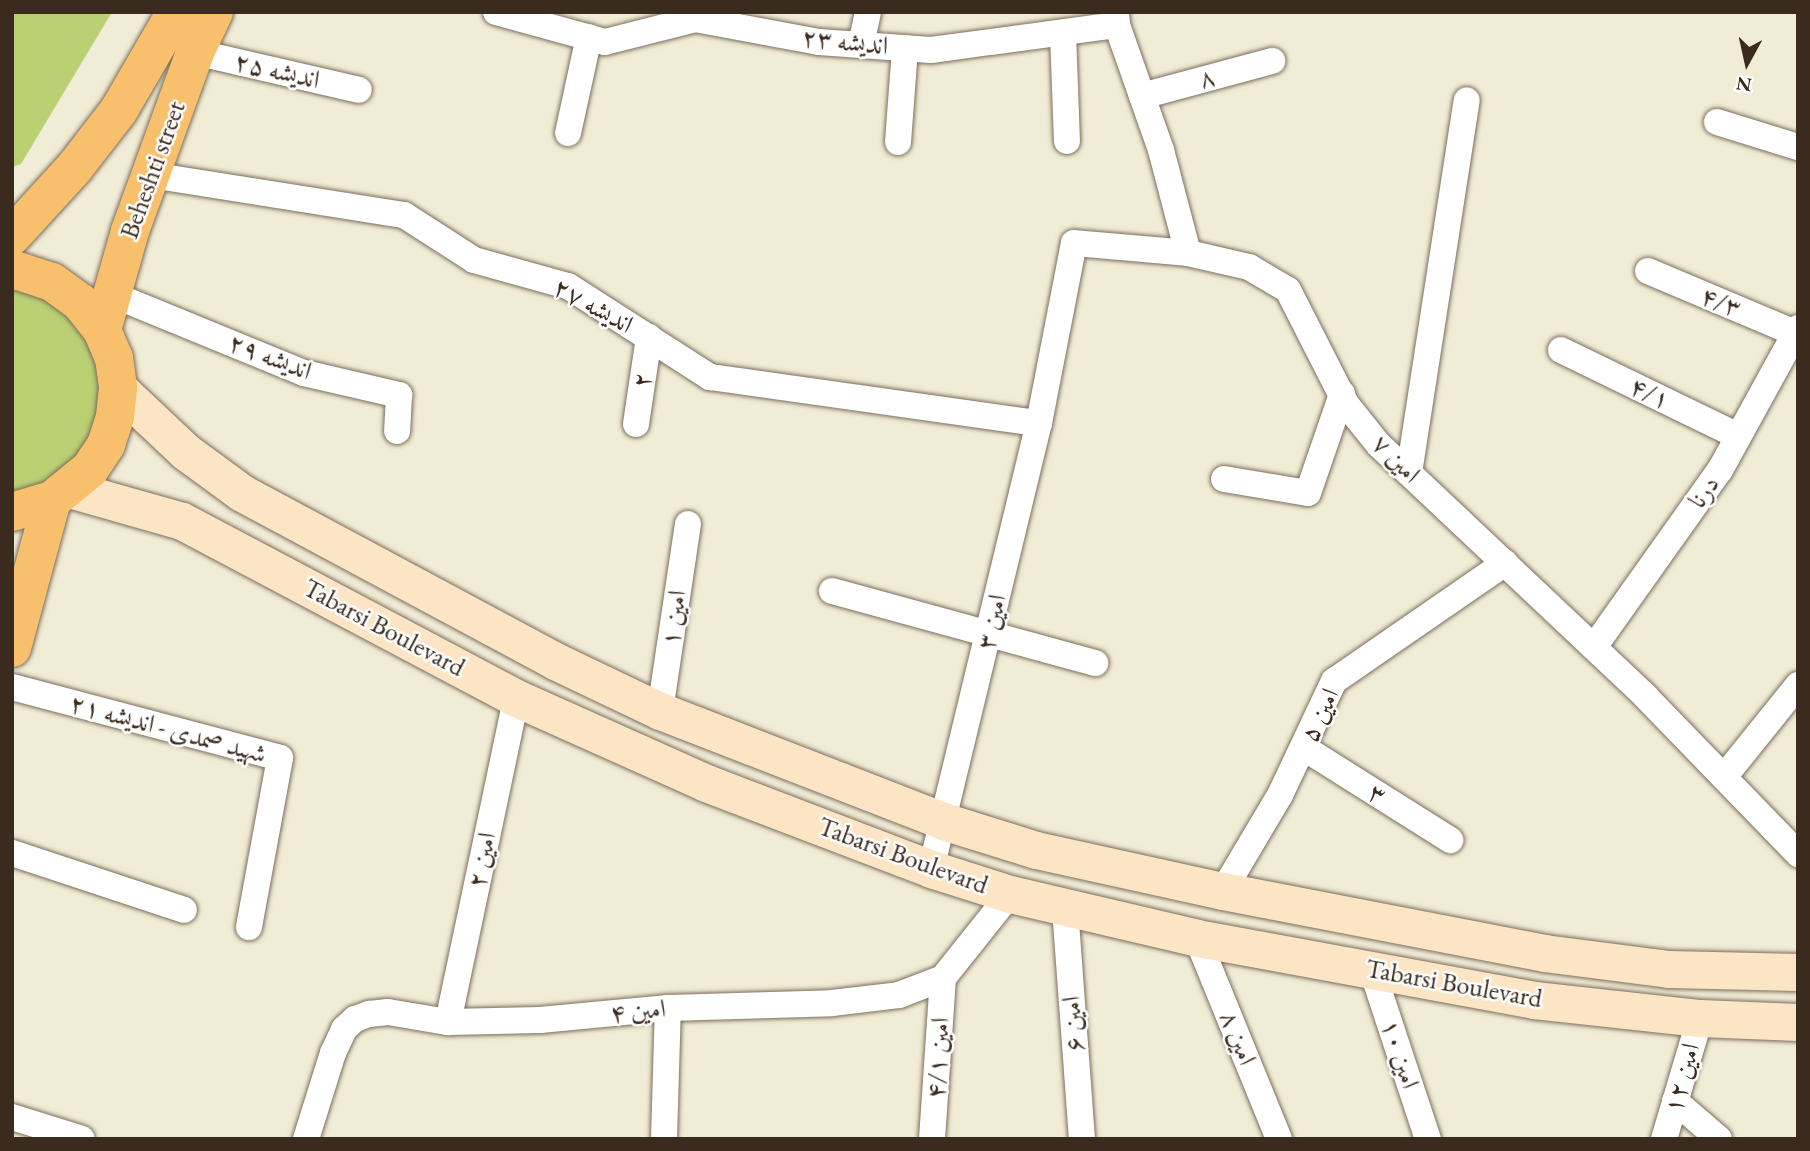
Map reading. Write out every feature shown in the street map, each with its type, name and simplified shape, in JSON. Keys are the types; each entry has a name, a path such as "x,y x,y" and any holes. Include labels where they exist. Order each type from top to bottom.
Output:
{"main road":[{"name":"Beheshti street","path":"12,236 75,167 119,110 176,12"},
{"name":"Beheshti street","path":"107,312 151,175 195,52 214,12"},
{"path":"12,270 52,282 80,302 107,312 118,388 115,417 106,444 90,469 60,495 12,512"},
{"name":"Tabarsi Boulevard","path":"118,388 186,452 242,493 555,661 660,711 943,821 1036,850 1223,891 1544,953 1669,969 1798,972"},
{"path":"12,648 60,495"},
{"name":"Tabarsi Boulevard","path":"60,495 182,521 516,698 706,783 931,869 1010,894 1197,938 1534,1000 1700,1018 1798,1022"}],"street":[{"name":"اندیشه ۲۳","path":"496,12 606,42 695,19 819,42 931,50 1063,33 1117,19"},
{"path":"861,45 867,12"},
{"path":"1117,19 1161,150 1188,253"},
{"path":"1063,33 1067,141"},
{"path":"568,133 589,37"},
{"path":"898,142 905,48"},
{"name":"اندیشه ۲۵","path":"195,52 359,90"},
{"name":"۸","path":"1142,96 1272,61"},
{"path":"1409,473 1467,100"},
{"path":"1717,122 1798,147"},
{"name":"اندیشه ۲۷","path":"151,175 404,215 474,260 568,286 710,377 1039,423"},
{"name":"امین ۳","path":"931,869 1039,423 1074,243 1188,253"},
{"name":"امین ۷","path":"1188,253 1250,267 1289,290 1346,404 1379,445 1594,647 1798,854"},
{"name":"۴/۳","path":"1648,271 1796,330"},
{"name":"اندیشه ۲۹","path":"107,312 304,373 399,394 397,430"},
{"name":"درنا","path":"1594,647 1720,470 1796,330"},
{"name":"۲","path":"636,424 649,337"},
{"name":"۴/۱","path":"1561,349 1738,436"},
{"path":"1224,479 1308,493 1342,394"},
{"name":"امین ۱","path":"660,711 688,524"},
{"name":"امین ۵","path":"1223,891 1280,795 1334,681 1505,563"},
{"path":"832,591 1095,663"},
{"path":"1724,778 1798,685"},
{"name":"شهید صمدی - اندیشه ۲۱","path":"12,687 280,758 249,927"},
{"name":"امین ۲","path":"448,1022 516,698"},
{"name":"۳","path":"1304,748 1450,840"},
{"path":"12,853 184,911"},
{"path":"943,978 1010,894"},
{"name":"امین ۶","path":"1065,908 1082,1139"},
{"name":"امین ۸","path":"1197,938 1279,1139"},
{"name":"امین ۱۰","path":"1372,970 1427,1139"},
{"name":"امین ۴","path":"306,1139 333,1053 344,1029 355,1019 369,1013 388,1013 448,1022 540,1020 668,1008 832,1003 899,995 943,978"},
{"name":"امین ۴/۱","path":"932,1139 943,978"},
{"path":"664,1139 668,1008"},
{"name":"امین ۱۲","path":"1664,1139 1700,1018"},
{"path":"1675,1101 1719,1139"},
{"path":"12,1117 82,1139"}],"green space":[{"path":"12,12 112,12 21,164 12,167"},
{"path":"12,269 102,330 106,445 12,512"}]}
